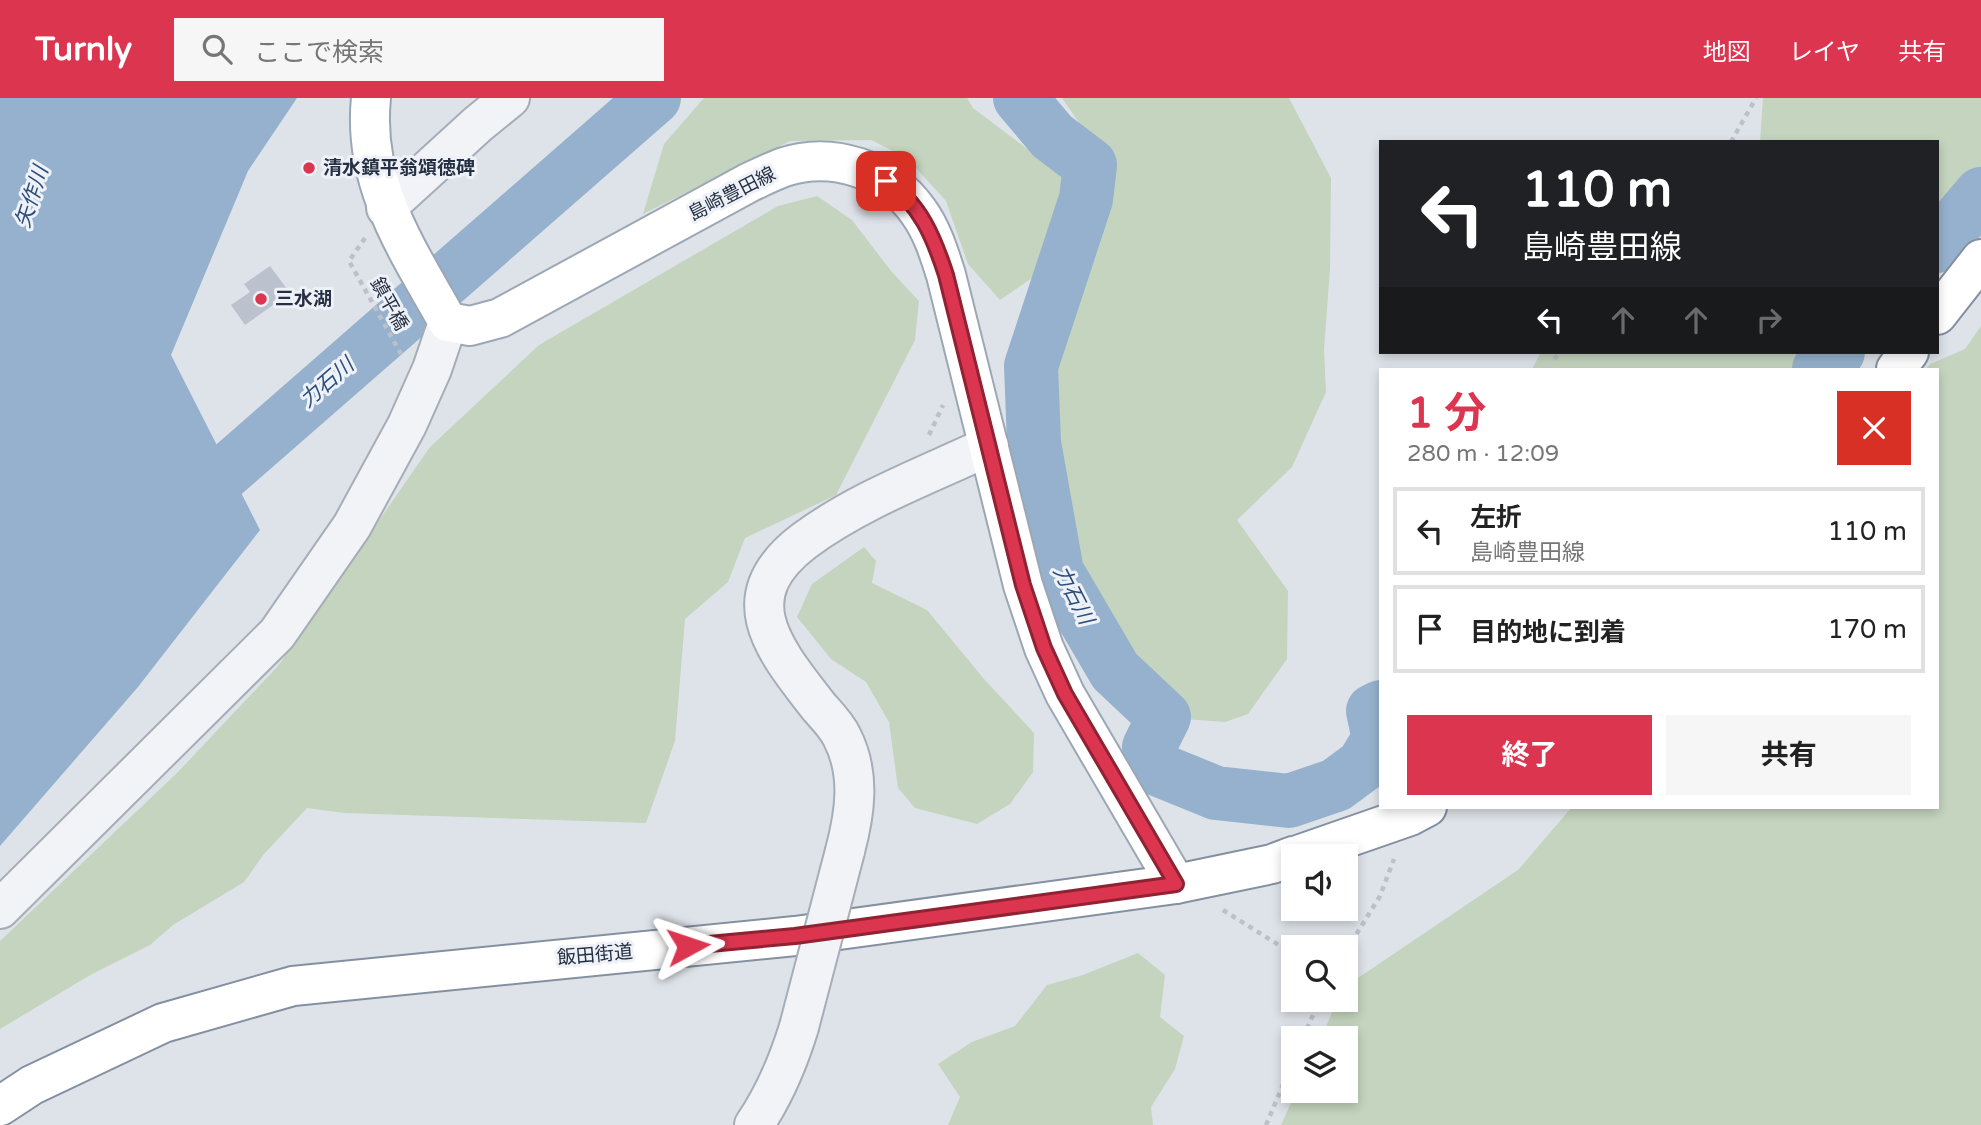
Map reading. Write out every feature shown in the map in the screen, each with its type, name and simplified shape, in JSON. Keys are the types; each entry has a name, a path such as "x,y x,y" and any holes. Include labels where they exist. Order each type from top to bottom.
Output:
{"main road":[{"path":"371,98 371,146 388,214 448,322"},
{"name":"島崎豊田線","path":"448,322 470,326 500,318 750,183 786,167 815,161 845,163 874,173 898,189 918,212 935,241 946,275 1023,585 1044,648 1065,694 1185,881"},
{"path":"1939,312 1981,259"},
{"path":"1897,368 1907,354"},
{"name":"飯田街道","path":"1327,844 1419,811"},
{"name":"飯田街道","path":"0,1106 32,1085 163,1023 293,986 795,936 1185,881 1281,861"}],"street":[{"path":"388,214 478,124 510,98"},
{"path":"0,909 277,634 352,526 407,425 432,369 448,322"},
{"path":"754,1125 785,1072 799,1027 845,852 855,800 849,756 841,735 788,667 766,629 762,608 765,588 774,571 787,556 828,526 852,511 989,446"}],"path":[{"path":"1732,140 1756,98"},
{"name":"鎮平橋","path":"350,263 403,359"},
{"path":"1554,359 1560,354"},
{"path":"929,437 949,394"},
{"path":"1356,935 1380,896 1419,811"},
{"path":"1185,881 1204,898 1281,946"},
{"path":"1266,1125 1281,1089"}],"green space":[{"path":"704,98 967,98 973,108 1064,177 1058,216 1032,278 1000,300 968,264 946,201 907,158 871,140 790,141 643,214 664,144"},
{"path":"1062,98 1289,98 1331,178 1330,268 1324,350 1326,392 1292,467 1237,520 1288,591 1287,659 1248,714 1225,722 1183,719 1165,697 1139,673 1107,623 1077,562 1051,465 1055,382 1070,302 1105,205 1107,163"},
{"path":"1763,98 1981,98 1981,173 1939,225 1939,140 1760,140"},
{"path":"817,196 852,220 891,271 919,301 915,340 836,495 745,538 728,582 685,619 675,741 646,823 344,813 307,808 264,854 244,882 173,925 150,945 92,974 0,1029 0,941 178,772 278,666 430,447 539,345 778,206"},
{"path":"1981,326 1981,1125 1281,1125 1291,1103 1358,1103 1358,1026 1326,1026 1332,1012 1358,1012 1358,978 1518,870 1570,809 1939,809 1939,368 1927,368 1930,364 1965,349"},
{"path":"1540,354 1805,354 1792,368 1533,368"},
{"path":"864,547 876,561 872,583 927,610 984,679 1034,733 1033,772 1010,804 977,824 915,808 898,788 889,722 866,682 831,659 797,617 812,584"},
{"path":"1138,953 1165,975 1160,1017 1184,1036 1175,1069 1151,1107 1153,1125 948,1125 960,1097 938,1064 972,1042 1015,1026 1047,985 1083,975"}],"water":[{"name":"矢作川","path":"0,98 297,98 248,171 171,355 260,530 138,687 0,846"}],"building":[{"name":"三水湖","path":"270,266 290,293 245,325 231,305 250,292 244,284"}],"waterway":[{"name":"力石川","path":"172,519 654,98"},
{"name":"力石川","path":"1020,98 1052,136 1090,165 1086,199 1031,366 1034,443 1057,572 1115,671 1164,717 1149,747 1157,769 1216,793 1289,801 1336,785 1363,765 1379,739"},
{"name":"力石川","path":"1939,244 1981,194"},
{"name":"力石川","path":"1820,368 1836,354"},
{"name":"力石川","path":"1379,708 1373,711 1379,739"}],"place":[{"name":"清水鎮平翁頌徳碑","path":"309,168"},
{"name":"三水湖","path":"261,299"}],"route":[{"path":"688,946 795,936 1176,884 1065,694 1044,648 1023,585 946,275 935,241 918,212 898,189 886,181"}]}
